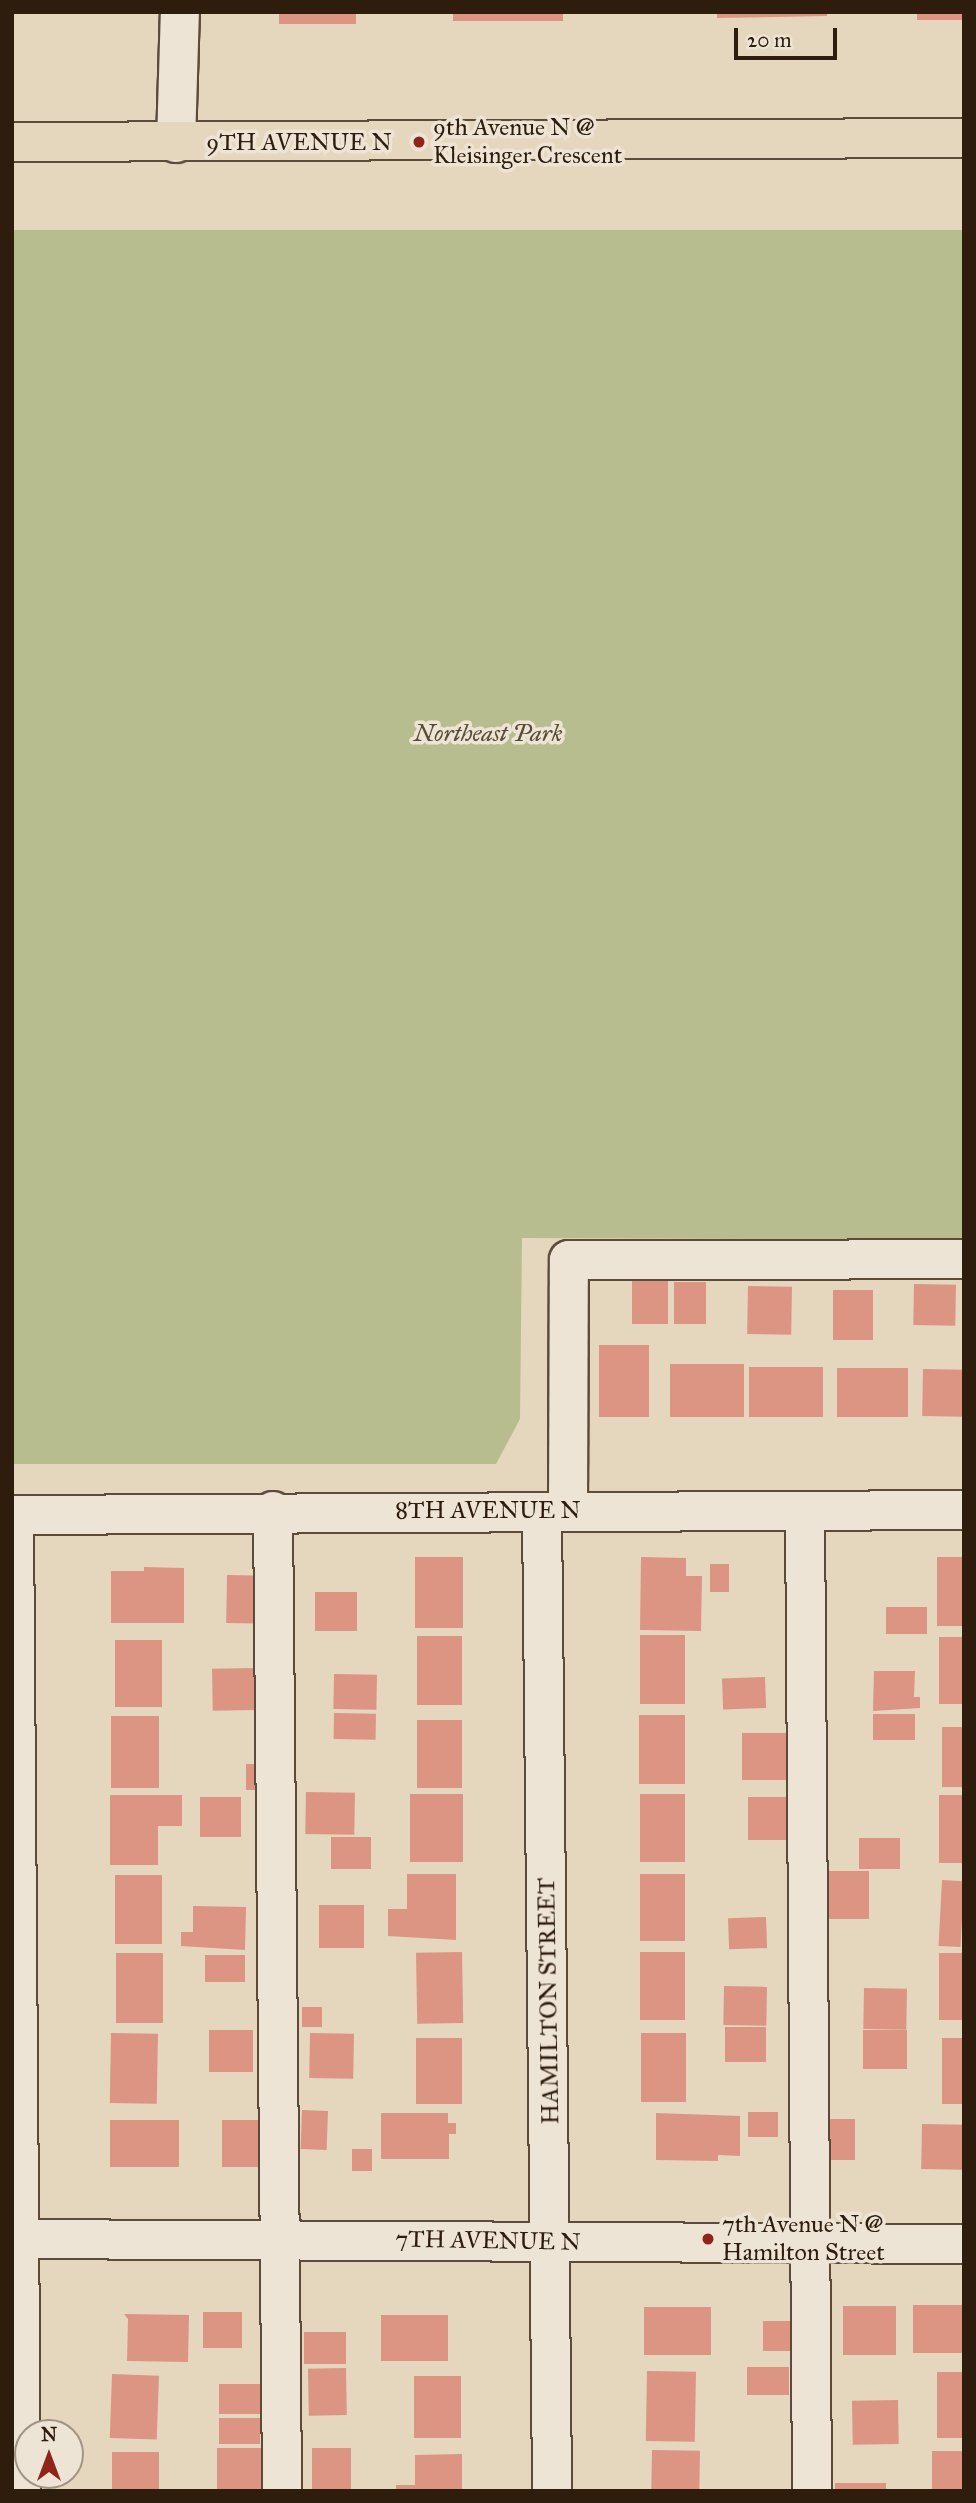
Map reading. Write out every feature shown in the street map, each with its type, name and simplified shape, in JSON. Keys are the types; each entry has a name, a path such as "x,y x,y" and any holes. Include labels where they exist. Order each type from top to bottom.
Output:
{"main road":[{"name":"9TH AVENUE N","path":"12,142 964,138"}],"street":[{"path":"176,143 180,12"},
{"name":"HAMILTON STREET","path":"552,2491 555,1512 569,1260 964,1259"},
{"name":"8TH AVENUE N","path":"13,1515 273,1511 964,1510"},
{"path":"273,1511 282,2491"},
{"path":"806,1511 814,2245 812,2491"},
{"path":"13,1515 16,2239 20,2491"},
{"name":"7TH AVENUE N","path":"16,2239 964,2244"}],"green space":[{"name":"Northeast Park","path":"12,230 964,230 964,1240 522,1238 520,1419 496,1464 12,1464"}],"building":[{"path":"279,12 356,12 356,24 279,24"},
{"path":"453,12 563,12 563,21 453,21"},
{"path":"717,12 827,12 827,16 717,18"},
{"path":"917,12 964,12 964,20 917,20"},
{"path":"632,1281 668,1281 668,1324 632,1324"},
{"path":"674,1282 706,1282 706,1324 674,1324"},
{"path":"914,1284 956,1285 955,1326 913,1325"},
{"path":"748,1286 792,1287 791,1335 747,1334"},
{"path":"833,1290 873,1290 873,1340 833,1340"},
{"path":"599,1345 649,1345 649,1417 599,1417"},
{"path":"670,1364 744,1364 744,1417 670,1417"},
{"path":"749,1367 823,1367 823,1417 749,1417"},
{"path":"837,1368 908,1368 908,1417 837,1417"},
{"path":"923,1369 964,1370 963,1417 922,1416"},
{"path":"415,1557 463,1557 463,1628 415,1628"},
{"path":"641,1557 686,1558 686,1576 702,1576 701,1631 640,1630"},
{"path":"937,1557 964,1557 964,1626 937,1626"},
{"path":"710,1564 729,1564 729,1592 710,1592"},
{"path":"144,1567 184,1568 184,1623 111,1623 111,1571 144,1571"},
{"path":"227,1575 268,1576 267,1624 226,1623"},
{"path":"315,1592 357,1592 357,1631 315,1631"},
{"path":"886,1607 927,1607 927,1634 886,1634"},
{"path":"640,1635 685,1635 685,1704 640,1704"},
{"path":"417,1636 462,1636 462,1705 417,1705"},
{"path":"939,1637 964,1637 964,1704 939,1704"},
{"path":"115,1640 162,1640 162,1707 115,1707"},
{"path":"261,1668 262,1710 213,1711 212,1669"},
{"path":"874,1671 915,1671 914,1697 920,1697 920,1708 873,1711"},
{"path":"334,1674 377,1675 376,1710 333,1709"},
{"path":"765,1677 766,1708 723,1709 722,1679"},
{"path":"334,1713 376,1714 376,1740 334,1739"},
{"path":"873,1714 915,1714 915,1740 873,1740"},
{"path":"639,1715 685,1715 685,1784 639,1784"},
{"path":"111,1716 159,1716 159,1788 111,1788"},
{"path":"417,1720 462,1720 462,1788 417,1788"},
{"path":"942,1727 964,1727 964,1787 942,1787"},
{"path":"742,1733 787,1733 787,1780 742,1780"},
{"path":"246,1764 262,1764 262,1790 246,1790"},
{"path":"306,1792 355,1793 354,1835 305,1834"},
{"path":"410,1794 463,1794 463,1862 410,1862"},
{"path":"640,1794 685,1794 685,1862 640,1862"},
{"path":"110,1795 182,1795 182,1826 158,1826 158,1865 110,1865"},
{"path":"939,1795 964,1795 964,1863 939,1863"},
{"path":"200,1797 241,1797 241,1837 200,1837"},
{"path":"748,1797 793,1797 793,1840 748,1840"},
{"path":"331,1837 371,1837 371,1869 331,1869"},
{"path":"859,1838 900,1838 900,1869 859,1869"},
{"path":"826,1871 869,1871 869,1919 826,1919"},
{"path":"407,1874 456,1874 456,1940 388,1936 388,1909 407,1909"},
{"path":"640,1874 685,1874 685,1941 640,1941"},
{"path":"115,1875 162,1875 162,1944 115,1944"},
{"path":"942,1880 964,1881 961,1947 939,1946"},
{"path":"319,1905 364,1905 364,1948 319,1948"},
{"path":"193,1906 246,1907 245,1950 181,1946 181,1932 193,1932"},
{"path":"766,1917 767,1948 729,1949 728,1918"},
{"path":"462,1952 463,2023 417,2024 416,1953"},
{"path":"640,1952 685,1952 685,2020 640,2020"},
{"path":"116,1953 163,1953 163,2023 116,2023"},
{"path":"939,1953 964,1953 964,2020 939,2020"},
{"path":"205,1955 245,1955 245,1982 205,1982"},
{"path":"724,1986 767,1987 766,2026 723,2025"},
{"path":"864,1988 907,1989 906,2030 863,2029"},
{"path":"302,2007 322,2007 322,2027 302,2027"},
{"path":"725,2027 766,2027 766,2062 725,2062"},
{"path":"209,2030 253,2030 253,2072 209,2072"},
{"path":"863,2030 907,2030 907,2069 863,2069"},
{"path":"111,2033 158,2034 157,2104 110,2103"},
{"path":"310,2033 354,2034 353,2079 309,2078"},
{"path":"641,2033 686,2033 686,2102 641,2102"},
{"path":"416,2038 462,2038 462,2104 416,2104"},
{"path":"942,2038 964,2038 964,2104 942,2104"},
{"path":"302,2110 328,2111 327,2150 301,2149"},
{"path":"748,2112 778,2112 778,2137 748,2137"},
{"path":"381,2113 448,2113 448,2123 456,2123 456,2134 449,2134 449,2159 381,2159"},
{"path":"656,2113 740,2116 740,2156 718,2155 718,2161 656,2160"},
{"path":"829,2119 855,2119 855,2160 829,2160"},
{"path":"110,2120 179,2120 179,2167 110,2167"},
{"path":"222,2120 264,2120 264,2167 222,2167"},
{"path":"922,2124 964,2125 963,2170 921,2169"},
{"path":"352,2149 372,2149 372,2171 352,2171"},
{"path":"913,2305 964,2305 964,2353 913,2353"},
{"path":"843,2306 896,2306 896,2355 843,2355"},
{"path":"644,2307 711,2307 711,2355 644,2355"},
{"path":"203,2312 242,2312 242,2348 203,2348"},
{"path":"124,2314 189,2315 188,2362 127,2361 128,2319"},
{"path":"381,2315 448,2315 448,2361 381,2361"},
{"path":"763,2321 802,2321 802,2351 763,2351"},
{"path":"304,2332 346,2332 346,2364 304,2364"},
{"path":"747,2367 789,2367 789,2395 747,2395"},
{"path":"346,2368 347,2415 309,2416 308,2369"},
{"path":"647,2371 696,2372 695,2442 646,2441"},
{"path":"937,2372 964,2372 964,2438 937,2438"},
{"path":"112,2374 159,2376 157,2440 110,2438"},
{"path":"414,2376 461,2376 461,2438 414,2438"},
{"path":"219,2384 261,2384 261,2414 219,2414"},
{"path":"898,2400 899,2444 853,2445 852,2401"},
{"path":"219,2418 260,2418 260,2444 219,2444"},
{"path":"217,2448 261,2448 261,2491 217,2491"},
{"path":"312,2448 351,2448 351,2491 312,2491"},
{"path":"652,2450 700,2451 699,2491 651,2491"},
{"path":"932,2451 964,2451 964,2491 932,2491"},
{"path":"112,2452 159,2452 159,2491 112,2491"},
{"path":"462,2454 462,2491 396,2491 396,2485 415,2485 415,2455"},
{"path":"835,2483 886,2483 886,2491 835,2491"}],"place":[{"name":"9th Avenue N @ Kleisinger Crescent","path":"419,142"},
{"name":"7th Avenue N @ Hamilton Street","path":"708,2239"}]}
